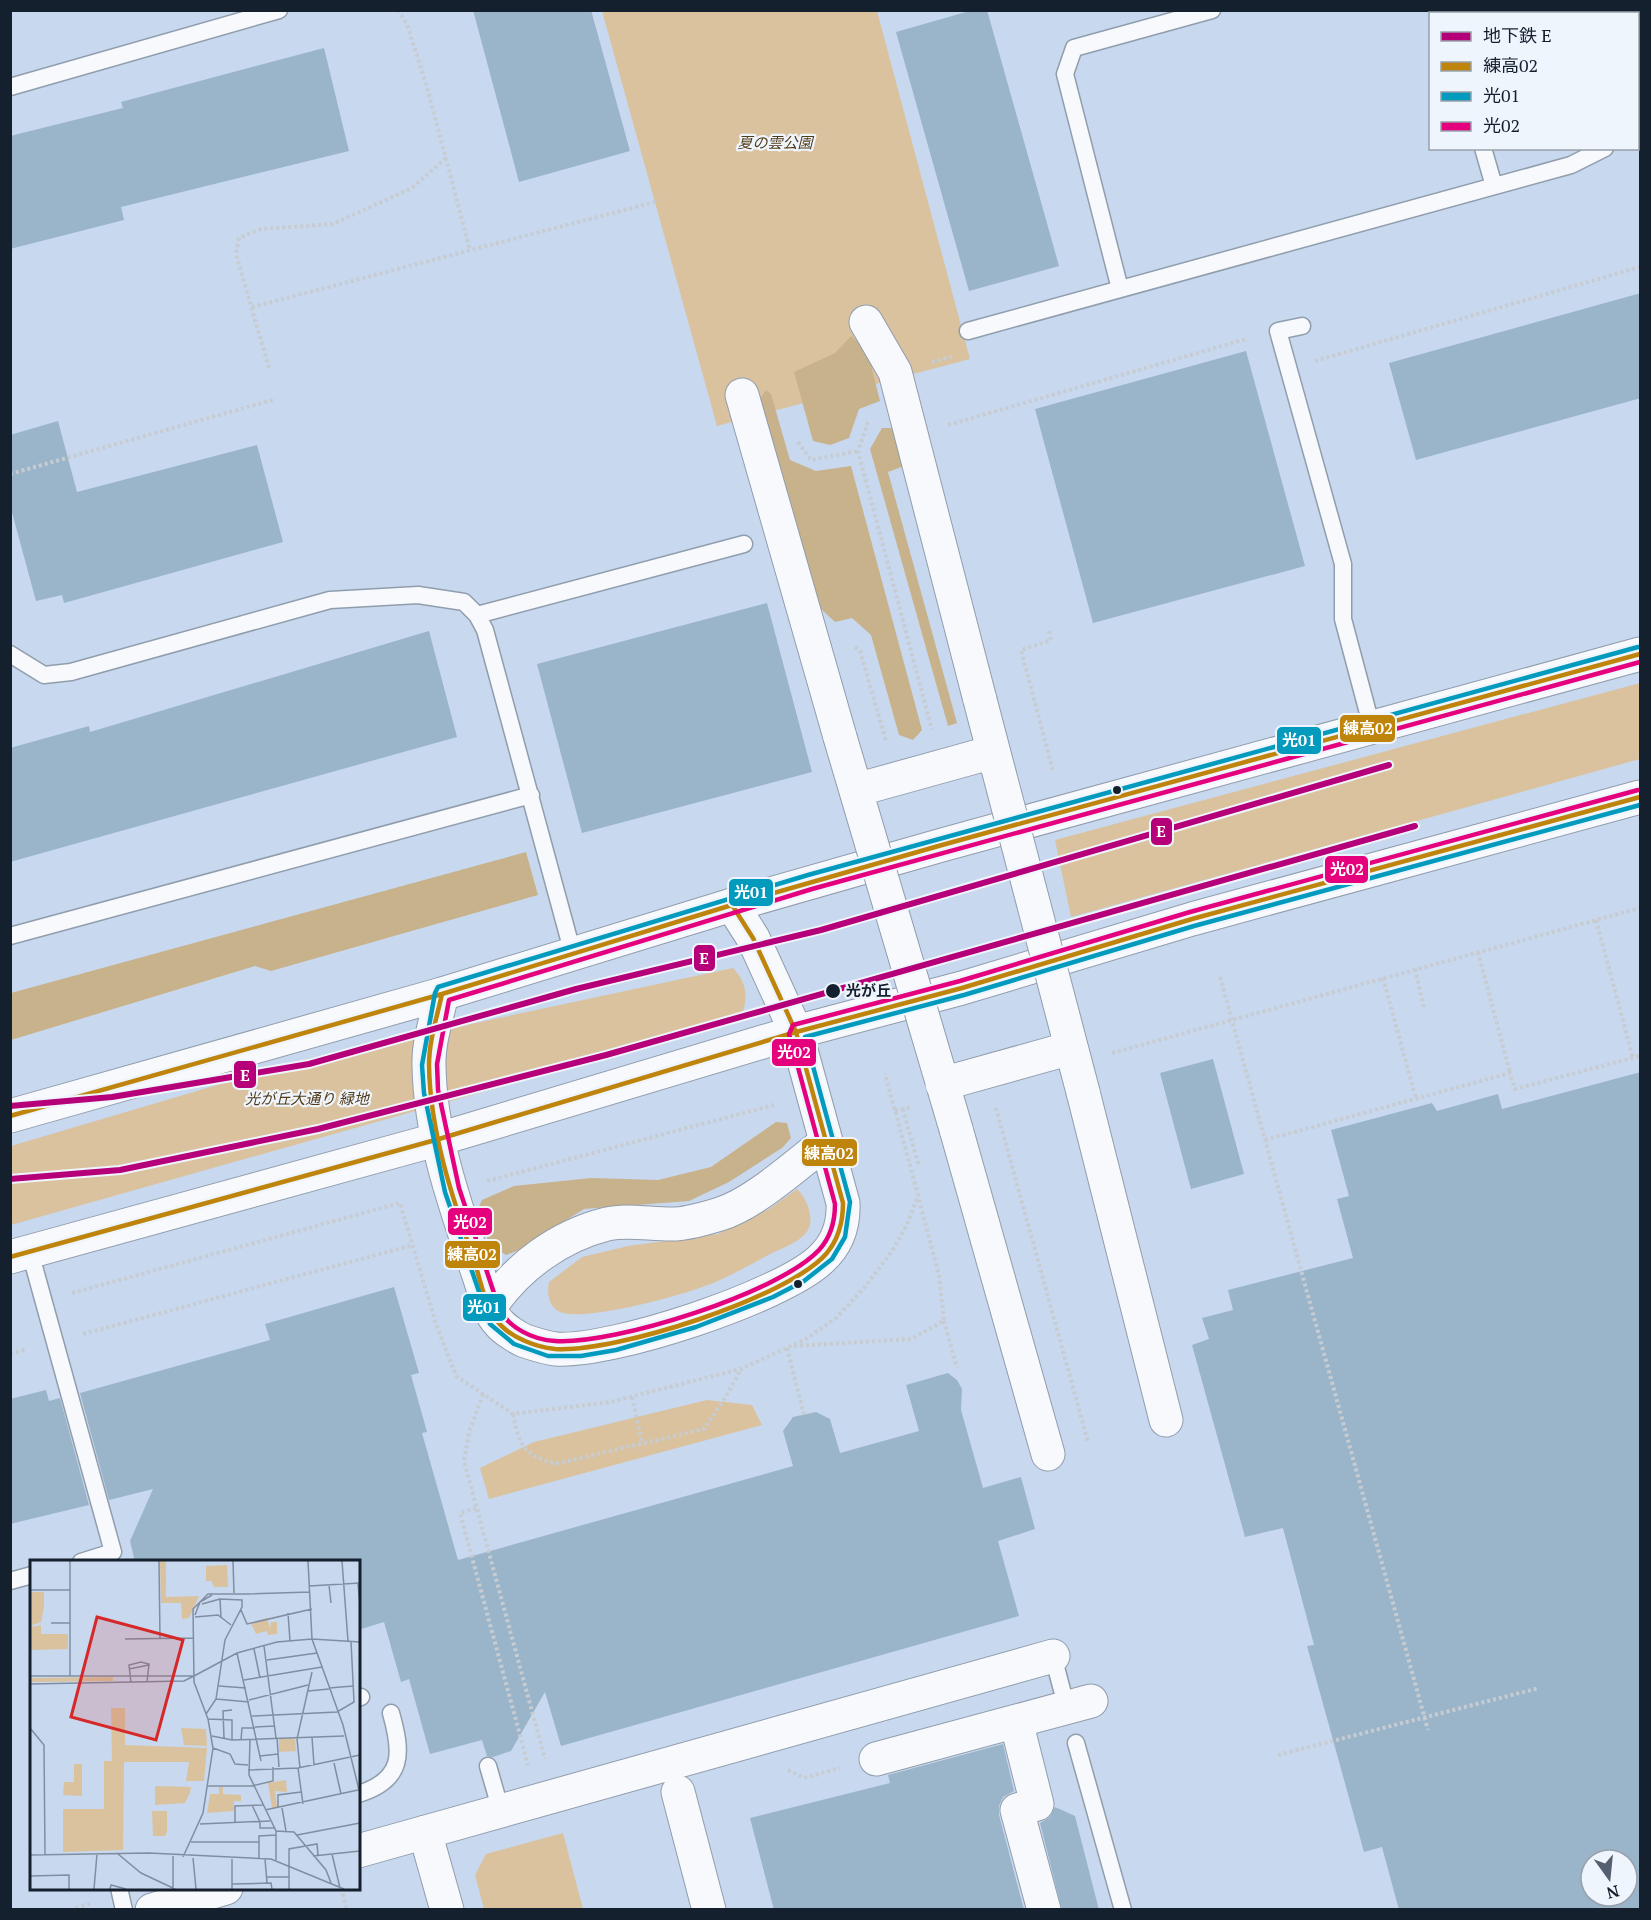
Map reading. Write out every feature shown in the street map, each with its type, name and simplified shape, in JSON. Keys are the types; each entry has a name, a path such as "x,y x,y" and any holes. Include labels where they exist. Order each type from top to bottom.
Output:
{"street":[{"path":"866,322 895,372 1166,1420"},
{"path":"742,395 956,1129 1048,1454"},
{"path":"10,1116 442,994 818,880 1641,654"},
{"path":"856,790 993,752"},
{"path":"20,1254 439,1139 796,1032 962,988 1192,919 1641,797"},
{"path":"442,994 429,1064 439,1139 463,1230 490,1307 499,1323 523,1340 555,1349 588,1347 701,1317 796,1278 821,1259 838,1237 844,1218 843,1203 796,1032 753,938 732,905"},
{"path":"942,1084 1071,1048"},
{"path":"490,1307 503,1287 523,1268 565,1240 608,1224 678,1224 723,1213 768,1188 826,1142"},
{"path":"360,1850 1053,1656"},
{"path":"876,1759 1016,1721 1076,1696"},
{"path":"1016,1721 1037,1804 1017,1810 1044,1910"},
{"path":"678,1792 709,1910"},
{"path":"425,1832 447,1910"},
{"path":"152,1910 219,1890"}],"lane":[{"path":"10,87 279,10"},
{"path":"1120,289 1065,74 1074,48 1212,10"},
{"path":"1484,150 1494,186"},
{"path":"968,331 1571,165 1601,150"},
{"path":"1302,326 1278,332 1344,564 1343,619 1372,728"},
{"path":"477,615 744,544"},
{"path":"10,654 44,675 71,672 330,600 418,595 464,602 477,615 485,630 573,954"},
{"path":"10,936 531,795"},
{"path":"20,1254 55,1342 113,1552 87,1560"},
{"path":"10,1581 30,1576"},
{"path":"1053,1656 1076,1696"},
{"path":"360,1793 386,1781 396,1767 399,1742 391,1713"},
{"path":"1077,1743 1124,1910"},
{"path":"488,1766 501,1811"},
{"path":"119,1890 124,1910"}],"path":[{"path":"398,10 407,24 470,250"},
{"path":"269,368 236,255 239,238 261,229 333,224 412,188 446,158"},
{"path":"252,308 659,201"},
{"path":"10,474 276,399"},
{"path":"796,435 799,446 811,459 858,451 933,733"},
{"path":"1049,631 1051,640 1021,650 1053,771"},
{"path":"1105,1055 1641,908"},
{"path":"1596,920 1633,1058"},
{"path":"1478,952 1515,1089 1641,1056"},
{"path":"1414,969 1424,1008"},
{"path":"1220,977 1428,1730"},
{"path":"1383,978 1416,1099"},
{"path":"1264,1140 1510,1073"},
{"path":"993,1099 1088,1443"},
{"path":"484,1182 774,1105"},
{"path":"895,1111 914,1106"},
{"path":"903,1109 919,1167"},
{"path":"918,1195 939,1275 944,1321 957,1368"},
{"path":"10,1354 413,1245"},
{"path":"804,1414 789,1347 910,1339 944,1321"},
{"path":"513,1414 517,1435 531,1456 555,1464 704,1429 726,1398 741,1369"},
{"path":"483,1394 469,1432 464,1461 546,1762"},
{"path":"632,1397 642,1442"},
{"path":"476,1508 460,1513 530,1772"},
{"path":"1278,1755 1539,1688"},
{"path":"341,1890 346,1910"}],"green space":[{"name":"夏の雲公園","path":"602,11 877,11 970,359 717,426"},
{"path":"1640,683 1640,759 1071,917 1055,840"},
{"name":"光が丘大通り 緑地","path":"733,968 742,980 746,998 741,1019 11,1225 11,1146 298,1061"},
{"path":"797,1189 804,1197 810,1214 810,1225 805,1234 791,1244 720,1280 659,1300 588,1314 558,1311 550,1302 549,1282 582,1257 628,1246 718,1234 769,1209"},
{"path":"707,1400 752,1405 762,1425 489,1499 480,1468 534,1442"},
{"path":"563,1833 583,1909 484,1909 475,1875 486,1854"}],"shaded area":[{"path":"851,336 867,349 880,401 859,409 849,438 830,445 813,441 794,372 835,353"},
{"path":"766,390 771,394 790,460 816,471 851,466 922,730 913,740 899,735 871,635 852,618 835,622 821,609 757,403"},
{"path":"882,428 893,428 904,466 888,472 957,723 948,726 870,449"},
{"path":"526,852 538,895 271,971 255,966 11,1040 11,993"},
{"path":"776,1122 787,1123 791,1138 782,1148 729,1182 689,1201 584,1209 517,1251 506,1255 489,1244 478,1209 482,1200 514,1186 591,1178 658,1180 711,1167"}],"building":[{"path":"473,10 591,10 630,151 519,182"},
{"path":"973,10 987,10 1059,266 969,291 896,32"},
{"path":"324,48 349,151 121,207 124,220 10,249 10,136 123,108 121,102"},
{"path":"1641,293 1641,398 1416,460 1389,363"},
{"path":"1246,351 1305,566 1093,623 1035,409"},
{"path":"58,421 77,492 257,445 283,542 64,603 62,595 36,601 10,505 10,435"},
{"path":"767,603 812,772 582,833 537,664"},
{"path":"429,631 457,737 10,862 10,748 89,726 90,732"},
{"path":"1213,1059 1244,1174 1191,1189 1160,1073"},
{"path":"1641,1072 1641,1910 1399,1910 1382,1847 1364,1852 1307,1646 1314,1645 1283,1528 1245,1537 1192,1345 1209,1339 1202,1318 1233,1310 1228,1290 1353,1258 1337,1199 1349,1196 1331,1130 1432,1103 1437,1111 1498,1094 1502,1109"},
{"path":"394,1287 419,1373 411,1375 427,1432 422,1433 458,1560 793,1466 783,1431 793,1417 816,1412 830,1419 840,1453 919,1431 906,1385 948,1373 957,1380 962,1389 961,1410 983,1488 1021,1477 1035,1529 998,1541 1019,1616 561,1746 545,1692 511,1751 493,1757 487,1756 482,1740 430,1754 409,1679 401,1682 384,1622 360,1629 360,1560 135,1560 130,1541 153,1489 109,1500 80,1393 270,1340 265,1324"},
{"path":"46,1390 49,1401 60,1398 89,1505 10,1524 10,1399"},
{"path":"1003,1744 1014,1791 1003,1797 999,1806 999,1815 1024,1910 774,1910 750,1818 890,1783 888,1775"},
{"path":"1055,1807 1075,1816 1099,1910 1062,1910 1040,1823 1050,1817"}],"metro line":[{"name":"E","path":"10,1106 112,1097 309,1064 576,989 821,930 1389,765"},
{"name":"E","path":"10,1179 120,1170 318,1129 606,1055 1415,826"}],"transit line":[{"name":"光01","path":"1638,647 808,875 438,987 422,1065 424,1093 445,1192 490,1324 514,1344 548,1356 581,1356 616,1350 696,1327 773,1297 804,1281 832,1259 845,1237 850,1202 805,1037 964,995 1194,926 1640,805"},
{"name":"練高02","path":"10,1116 442,994 732,905 942,845 1640,654"},
{"name":"光02","path":"1638,790 1190,912 960,981 793,1025 789,1034 835,1204 834,1217 827,1240 819,1250 799,1266 733,1299 694,1313 616,1335 582,1340 547,1340 522,1332 503,1315 499,1308 459,1188 438,1090 437,1064 449,1000 812,889 1640,662"},
{"name":"練高02","path":"10,1257 439,1139 796,1032 962,988 1192,919 1640,797"},
{"name":"練高02","path":"442,994 429,1056 433,1115 450,1188 484,1295 496,1319 516,1337 532,1344 555,1349 582,1348 617,1342 698,1320 776,1288 806,1271 826,1254 837,1236 842,1217 843,1203 796,1032 753,938 732,905"}],"place":[{"name":"光が丘","path":"833,991"}]}
